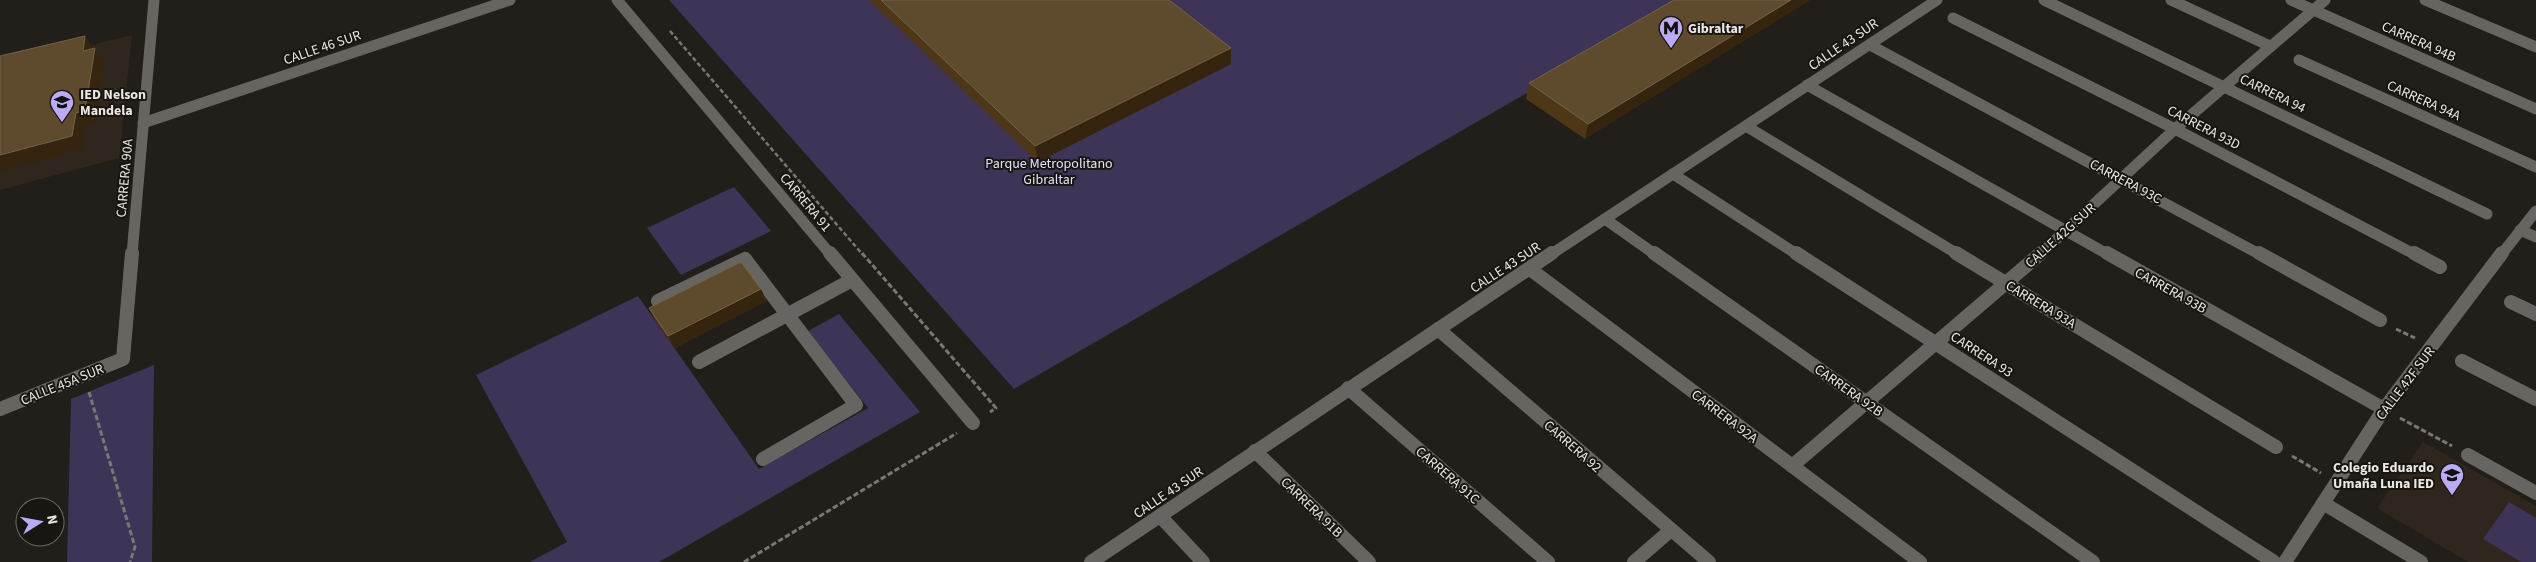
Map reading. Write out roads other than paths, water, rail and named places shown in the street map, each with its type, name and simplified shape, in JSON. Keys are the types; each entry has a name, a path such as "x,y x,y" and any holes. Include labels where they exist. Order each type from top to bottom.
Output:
{"street":[{"name":"CARRERA 90A","path":"123,359 154,0"},
{"name":"CALLE 46 SUR","path":"143,123 510,0"},
{"name":"CARRERA 91","path":"617,0 973,423"},
{"name":"CALLE 43 SUR","path":"1091,562 1348,388 1937,0"},
{"name":"CARRERA 94","path":"2044,0 2487,214"},
{"path":"2171,0 2270,46"},
{"name":"CARRERA 94B","path":"2291,0 2536,109"},
{"name":"CALLE 42G SUR","path":"1792,466 2067,231 2175,129 2325,0"},
{"path":"2425,0 2536,47"},
{"name":"CARRERA 93D","path":"1953,18 2175,129 2440,267"},
{"name":"CARRERA 93C","path":"1870,45 2121,178 2380,320"},
{"name":"CARRERA 94A","path":"2299,60 2536,167"},
{"name":"CARRERA 93B","path":"1807,85 2384,409"},
{"name":"CARRERA 93A","path":"1746,126 2276,447"},
{"name":"CARRERA 93","path":"1674,174 2274,562"},
{"name":"CALLE 42F SUR","path":"2284,562 2384,409 2536,211"},
{"name":"CARRERA 92B","path":"1605,219 2093,562"},
{"path":"2520,230 2536,237"},
{"path":"658,301 745,259 856,405 763,459"},
{"name":"CARRERA 92A","path":"1530,269 1920,562"},
{"path":"699,362 852,280"},
{"path":"2512,302 2536,314"},
{"name":"CARRERA 92","path":"1438,330 1710,562"},
{"name":"CALLE 45A SUR","path":"0,409 123,359"},
{"path":"2462,361 2536,399"},
{"name":"CARRERA 91C","path":"1348,388 1548,562"},
{"name":"CARRERA 91B","path":"1255,451 1369,562"},
{"path":"2468,455 2536,493"},
{"path":"2323,503 2421,562"},
{"path":"1160,516 1203,562"},
{"path":"1634,562 1671,530"}],"place":[{"name":"Gibraltar","path":"1671,49"},
{"name":"IED Nelson Mandela","path":"62,123"},
{"name":"Colegio Eduardo Umaña Luna IED","path":"2452,496"}],"park label":[{"name":"Parque Metropolitano Gibraltar","path":"1049,172"}]}
